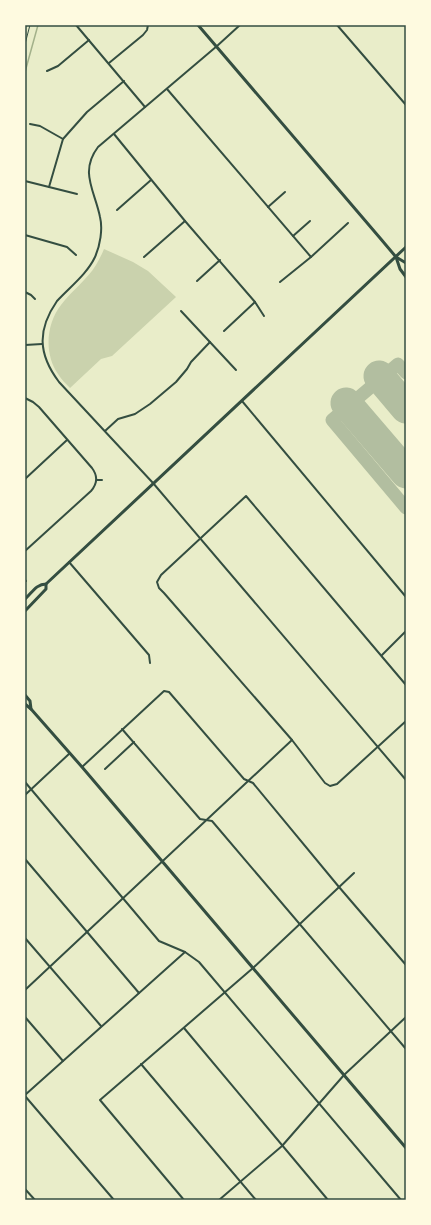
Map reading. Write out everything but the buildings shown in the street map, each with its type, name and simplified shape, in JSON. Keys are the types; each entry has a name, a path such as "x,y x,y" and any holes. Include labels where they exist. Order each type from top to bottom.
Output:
{"main road":[{"path":"198,25 396,256 406,263"},
{"path":"25,599 41,584 46,584 406,247"},
{"path":"396,256 400,269 406,277"},
{"path":"25,611 46,589 46,584"},
{"path":"25,695 30,701 31,709"},
{"path":"25,704 70,753 406,1148"}],"street":[{"path":"76,25 145,107"},
{"path":"240,25 98,147 94,153 89,168 91,188 100,218 100,236 95,255 84,272 52,308 44,326 42,344 45,357 52,373 59,382 153,483 406,780"},
{"path":"337,25 406,105"},
{"path":"109,63 143,35 148,26"},
{"path":"47,71 58,66 89,40"},
{"path":"49,187 64,139 87,112 124,81"},
{"path":"167,89 311,257"},
{"path":"30,124 40,126 64,139"},
{"path":"114,134 185,221 255,302 264,316"},
{"path":"117,210 152,180"},
{"path":"25,181 77,194"},
{"path":"268,207 285,192"},
{"path":"144,257 185,221"},
{"path":"292,236 310,221"},
{"path":"280,282 311,257 348,223"},
{"path":"25,236 67,247 76,255"},
{"path":"197,280 220,260"},
{"path":"25,292 35,299"},
{"path":"224,331 255,302"},
{"path":"181,311 236,370"},
{"path":"106,431 118,420 135,414 149,405 176,382 210,342"},
{"path":"25,344 42,344"},
{"path":"25,398 39,407 68,440 95,472 97,480 91,491 25,551"},
{"path":"241,400 406,597"},
{"path":"25,479 68,440"},
{"path":"97,480 102,480"},
{"path":"406,685 246,496 161,575 156,582 159,588 292,740 325,782 330,786 337,784 406,721"},
{"path":"69,562 149,655 150,663"},
{"path":"382,656 406,631"},
{"path":"82,767 164,691 169,692 244,779 253,783 338,887 406,965"},
{"path":"122,729 200,819 212,821 406,1049"},
{"path":"25,990 161,861 292,740"},
{"path":"105,769 134,742"},
{"path":"25,795 70,753"},
{"path":"25,782 159,941 185,952 199,962 401,1200"},
{"path":"25,859 139,993"},
{"path":"184,1200 100,1100 226,993 354,873"},
{"path":"25,938 102,1026"},
{"path":"114,1200 25,1096 185,952"},
{"path":"25,1017 63,1061"},
{"path":"219,1200 282,1146 344,1075 406,1017"},
{"path":"184,1028 328,1200"},
{"path":"141,1064 256,1200"},
{"path":"25,1189 35,1200"}],"path":[{"path":"25,44 30,25"}],"green space":[{"path":"104,249 133,262 148,271 176,297 112,356 101,359 70,388 58,374 50,357 49,339 52,321 61,305 84,281 92,270"}],"waterway":[{"path":"25,72 38,25"}],"taxiway":[{"path":"406,373 398,364 332,420 406,508"}],"runway":[{"path":"379,376 406,408"},
{"path":"346,403 406,473"}]}
